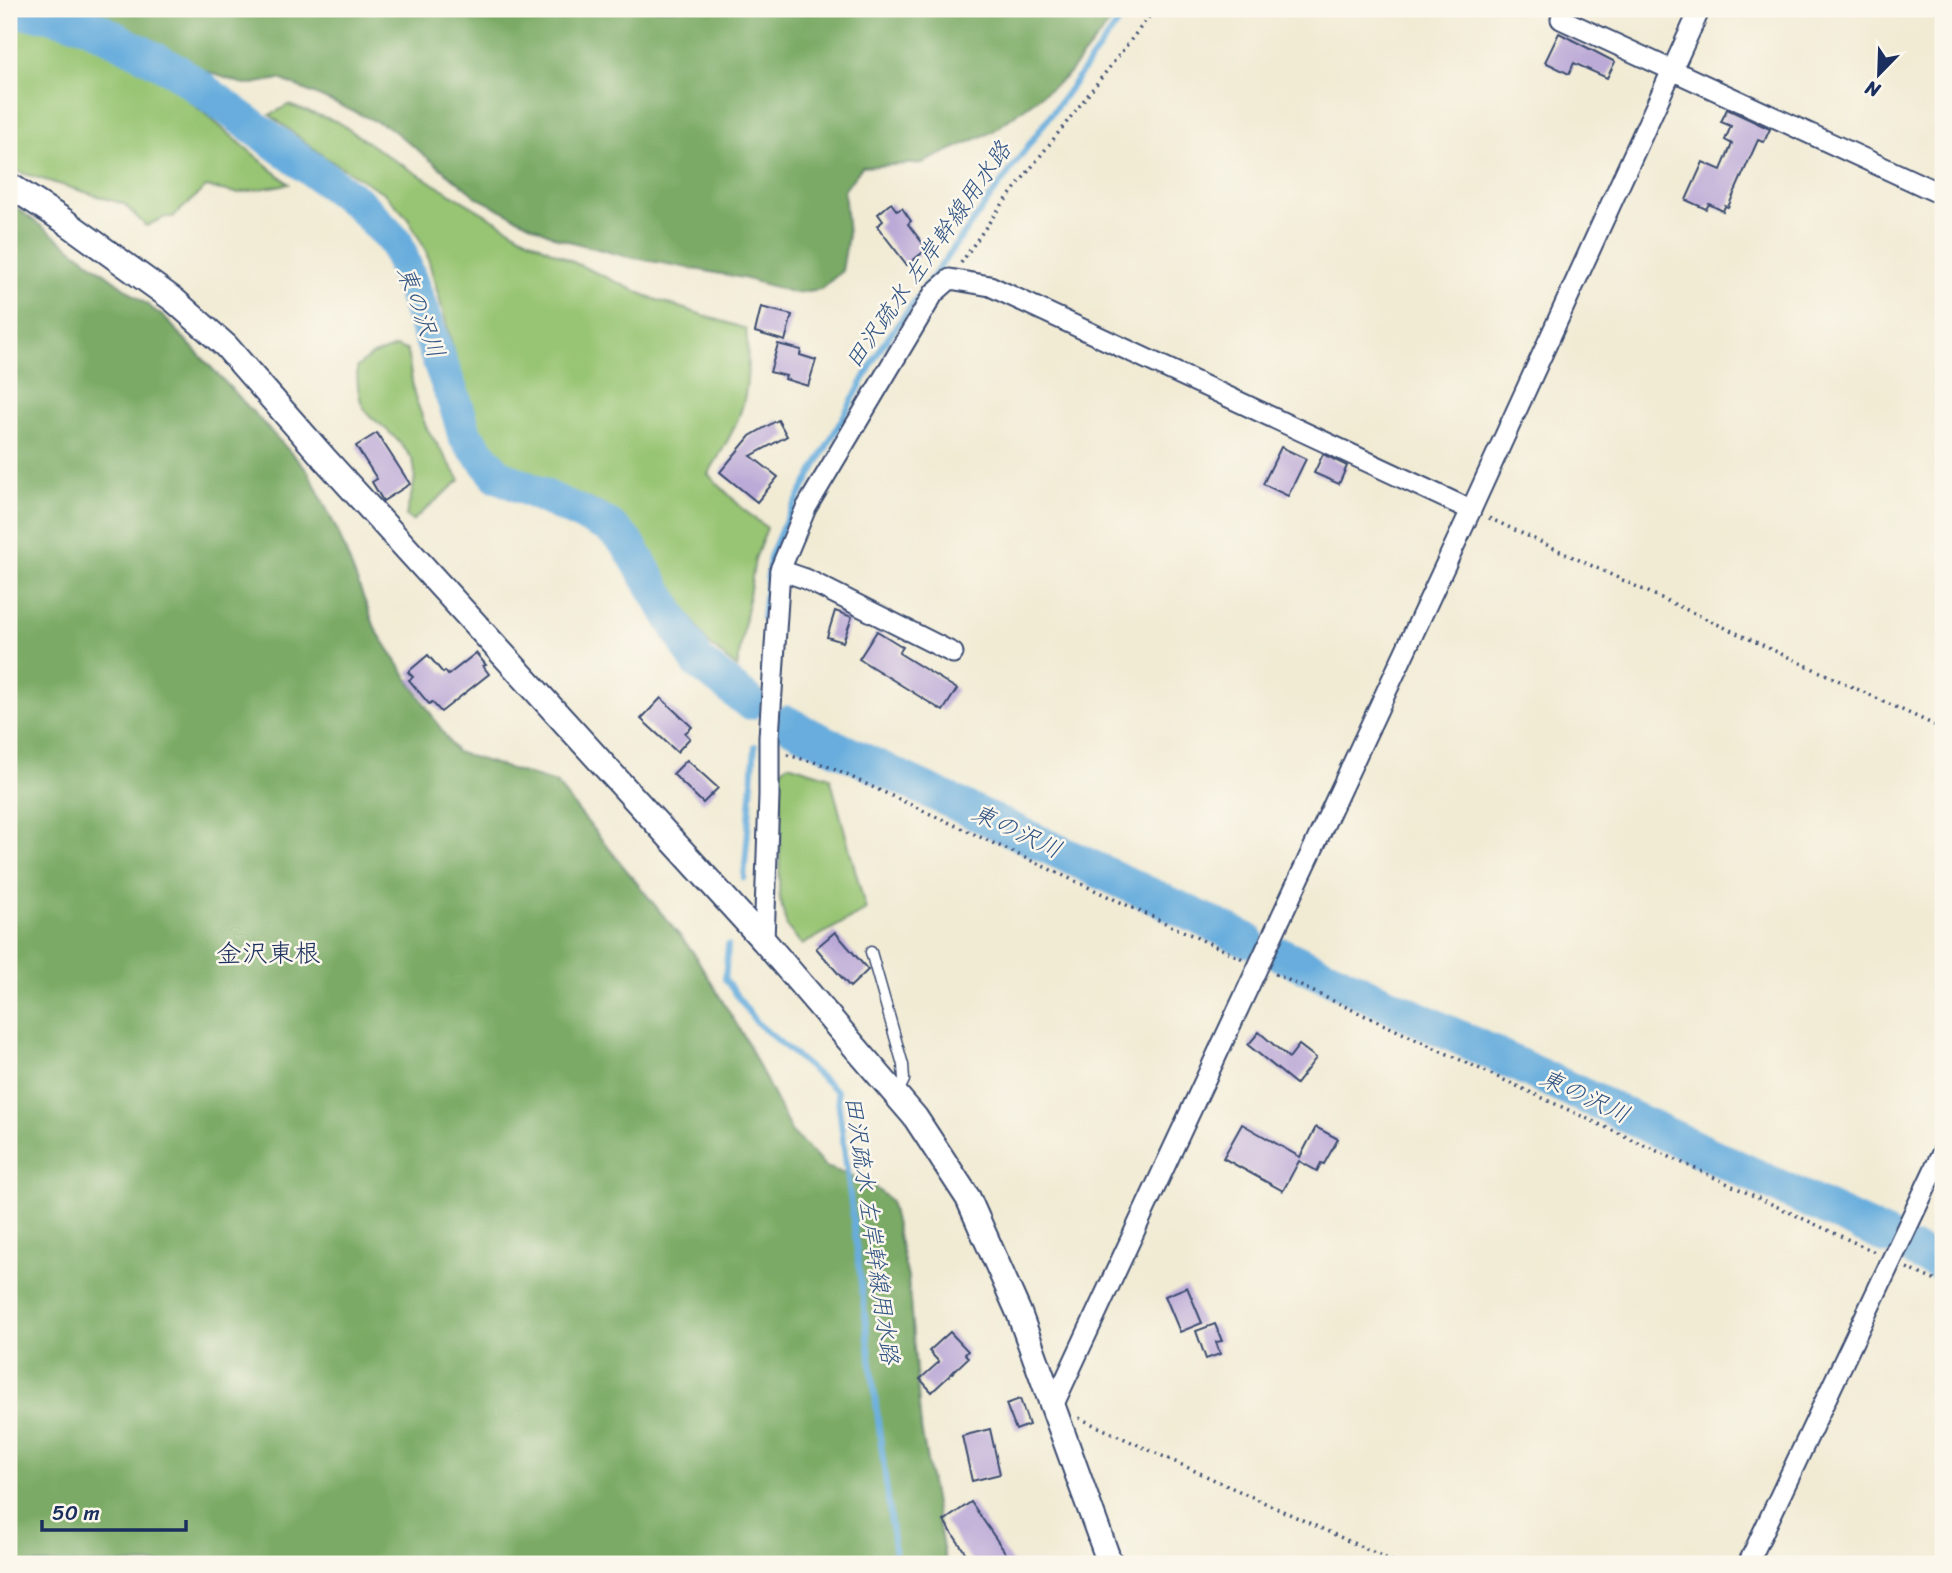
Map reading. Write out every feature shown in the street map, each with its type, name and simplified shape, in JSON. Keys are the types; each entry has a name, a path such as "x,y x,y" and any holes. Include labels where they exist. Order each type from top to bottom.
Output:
{"street":[{"path":"1052,1406 1471,510 1700,9"},
{"path":"1561,19 1943,195"},
{"path":"9,185 63,220 174,300 226,346 324,458 764,942 915,1117 968,1198 1019,1313 1110,1564"},
{"path":"764,942 769,750 780,570 813,496 934,293 950,279 990,286 1471,510"},
{"path":"780,570 806,579 953,653"},
{"path":"1748,1564 1943,1151"}],"lane":[{"path":"872,952 903,1065 904,1080 897,1095"}],"path":[{"path":"950,279 995,214 1154,9"},
{"path":"1471,510 1943,729"},
{"path":"769,750 825,765 1943,1284"},
{"path":"1052,1406 1399,1564"}],"green space":[{"path":"57,9 1121,9 1066,77 992,132 922,163 862,167 844,190 848,235 842,271 821,289 795,293 743,278 624,256 557,238 478,198 389,127 280,79 246,85 205,71"},
{"path":"42,25 80,32 119,51 185,97 289,184 237,193 206,187 173,217 165,217 146,226 124,204 9,169 9,26"},
{"path":"288,105 338,122 389,157 522,236 573,262 651,298 746,329 748,372 742,406 729,437 708,474 744,510 767,528 755,559 737,668 706,641 643,540 630,525 606,506 527,475 505,461 485,440 469,406 426,251 408,218 384,193 326,158 270,115"},
{"path":"9,202 165,318 308,471 338,532 376,630 456,752 556,783 693,952 746,1040 791,1131 826,1167 868,1182 890,1200 908,1278 921,1428 946,1564 9,1564"},
{"path":"396,347 407,350 414,394 426,427 460,480 412,521 406,516 414,482 415,469 412,460 394,436 364,409 358,386 357,367 371,356"},
{"path":"788,764 830,777 866,910 802,945 787,927 779,895 781,770"}],"building":[{"path":"1559,33 1615,62 1607,78 1574,63 1569,74 1545,62"},
{"path":"1727,109 1770,129 1764,142 1758,140 1728,207 1725,206 1723,211 1709,204 1706,209 1686,200 1703,162 1721,170 1732,144 1725,140 1731,126 1721,122"},
{"path":"891,203 897,211 902,208 911,221 908,224 927,249 907,265 877,226 883,221 878,214"},
{"path":"761,307 792,315 785,341 755,332"},
{"path":"778,344 801,350 800,355 816,360 808,386 770,372"},
{"path":"778,420 787,436 751,456 778,477 757,502 720,472 750,436"},
{"path":"377,433 410,484 383,501 372,482 377,479 356,446"},
{"path":"1281,447 1306,459 1288,496 1263,484"},
{"path":"1323,454 1347,466 1339,484 1314,473"},
{"path":"835,611 852,617 843,642 827,637"},
{"path":"877,631 903,647 899,653 957,689 943,711 859,659"},
{"path":"476,653 486,665 483,666 489,674 441,712 432,702 429,704 409,680 413,677 408,672 428,655 443,673 445,671 448,675"},
{"path":"661,698 692,727 685,733 690,738 677,752 641,719"},
{"path":"687,760 718,788 703,803 673,774"},
{"path":"835,932 868,970 850,987 816,948"},
{"path":"1259,1032 1289,1058 1299,1045 1316,1058 1296,1084 1248,1045"},
{"path":"1242,1124 1300,1157 1316,1127 1338,1139 1317,1171 1299,1161 1283,1191 1223,1158"},
{"path":"1187,1287 1202,1323 1180,1332 1165,1296"},
{"path":"1215,1324 1222,1341 1216,1342 1220,1354 1206,1359 1196,1331"},
{"path":"950,1332 968,1351 965,1354 968,1358 932,1392 920,1379 939,1362 929,1351"},
{"path":"1020,1399 1029,1425 1016,1430 1006,1404"},
{"path":"990,1429 1000,1474 972,1481 962,1436"},
{"path":"971,1502 1013,1564 973,1564 944,1521"}],"waterway":[{"name":"田沢疏水 左岸幹線用水路","path":"763,618 770,557 783,526 882,346 1128,9"},
{"name":"東の沢川","path":"9,11 47,14 89,25 177,71 359,204 396,243 465,436 497,475 609,526 628,544 698,662 749,702"},
{"name":"東の沢川","path":"787,723 1247,940"},
{"name":"田沢疏水 左岸幹線用水路","path":"744,878 755,746"},
{"name":"田沢疏水 左岸幹線用水路","path":"728,945 725,979 756,1022 837,1091 896,1564"},
{"name":"東の沢川","path":"1282,955 1887,1237"},
{"name":"東の沢川","path":"1916,1252 1943,1265"}],"district":[{"name":"金沢東根","path":"268,953"}]}
